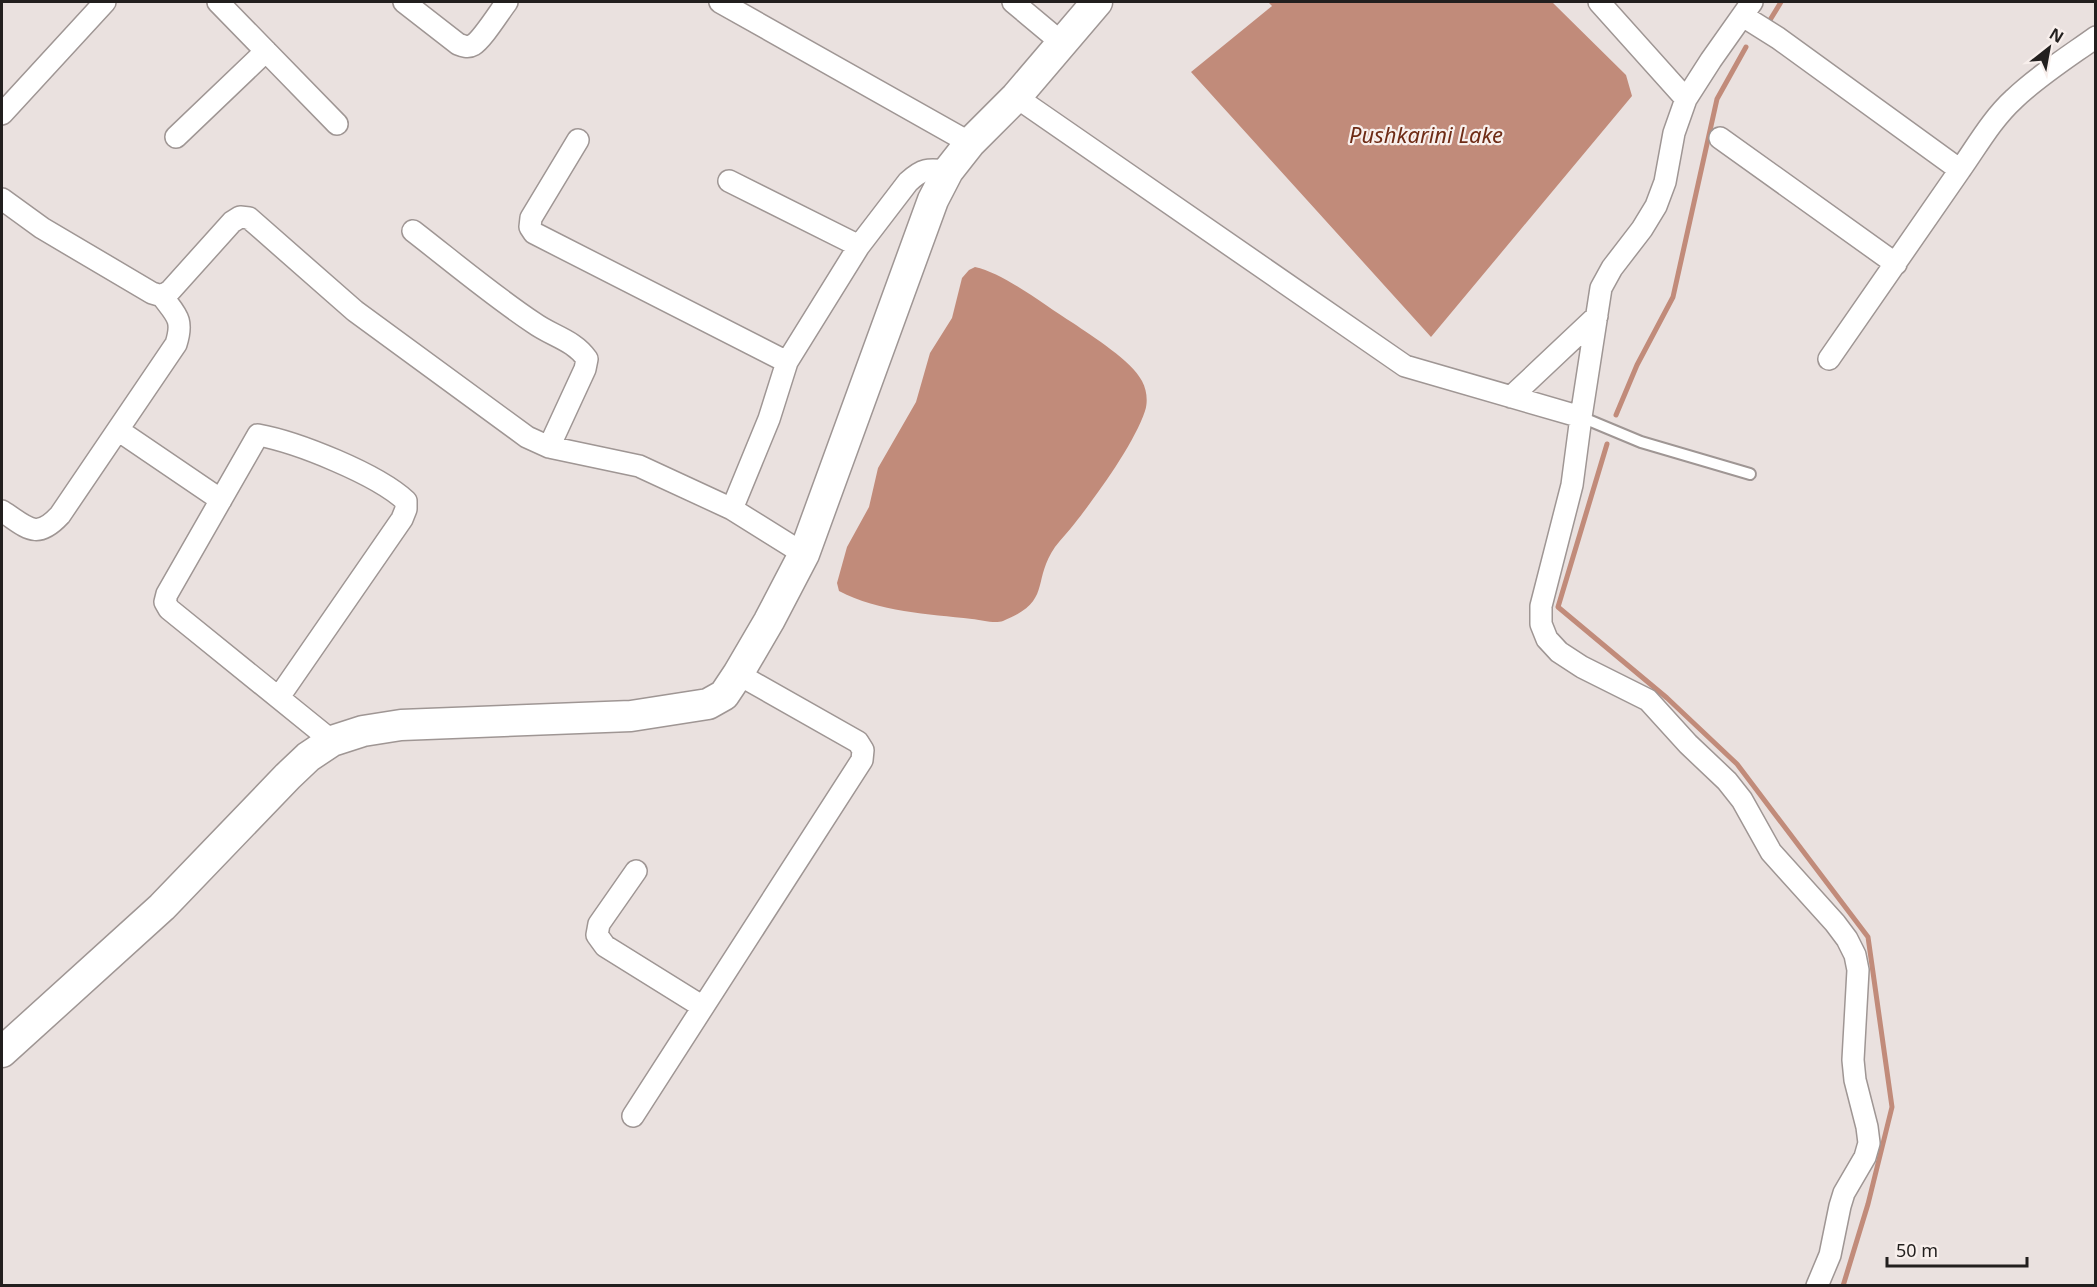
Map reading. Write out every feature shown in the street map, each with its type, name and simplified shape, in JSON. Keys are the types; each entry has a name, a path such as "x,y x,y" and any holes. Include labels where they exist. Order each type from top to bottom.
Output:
{"main road":[{"path":"2,1052 162,907 308,757 332,741 363,731 401,725 631,716 708,704 724,695 738,675 804,554 933,200 948,171 970,143 1016,97 1097,2"}],"street":[{"path":"218,2 337,124"},
{"path":"404,2 465,47 479,39 507,2"},
{"path":"720,2 970,143"},
{"path":"1013,2 1062,43"},
{"path":"1599,2 1686,99"},
{"path":"2,114 98,4"},
{"path":"1817,1286 1830,1255 1839,1206 1865,1157 1869,1143 1855,1080 1853,1060 1858,970 1855,955 1835,923 1771,852 1742,800 1727,781 1647,700 1582,667 1559,652 1547,639 1541,624 1541,606 1572,485 1601,288 1656,206 1665,182 1674,133 1686,99 1748,9 1778,38 1960,170"},
{"path":"1829,359 1995,120 2012,100 2034,81 2096,37"},
{"path":"176,137 266,51"},
{"path":"1016,97 1405,366 1581,417"},
{"path":"1720,138 1896,264"},
{"path":"578,140 531,218 530,226 534,233 787,362"},
{"path":"732,509 770,419 787,362 859,246 917,173 927,169 948,171"},
{"path":"729,181 859,246"},
{"path":"2,199 42,228 152,293 162,296 179,319 181,330 176,344 60,515 50,526 39,530 30,529 2,511"},
{"path":"162,296 170,291 232,222 240,217 249,218 355,311 527,437 549,447 639,466 732,509 804,554"},
{"path":"413,231 495,296 537,325 581,350 587,359 585,369 549,447"},
{"path":"1511,397 1597,316"},
{"path":"118,430 221,500"},
{"path":"279,697 402,519 406,501 364,473 277,438 258,435 167,594 165,602 169,609 332,741"},
{"path":"633,1116 862,760 863,750 858,742 738,675"},
{"path":"636,871 599,924 597,935 605,945 703,1007"}],"lane":[{"path":"1581,417 1641,442 1750,474"}],"water":[{"name":"Pushkarini Lake","path":"1268,2 1552,2 1626,75 1632,96 1431,337 1191,72 1272,6"},
{"path":"975,267 1012,283 1111,349 1137,373 1144,385 1146,396 1145,411 1133,438 1094,498 1055,547 1048,559 1035,598 1019,614 996,622 870,604 839,591 837,583 847,547 869,507 878,468 916,402 930,353 952,318 962,278"}],"waterway":[{"path":"1770,20 1781,2"},
{"path":"1616,415 1637,365 1673,297 1717,99 1746,47"},
{"path":"1607,444 1558,607 1667,698 1737,764 1868,937 1892,1107 1868,1204 1843,1286"}]}
